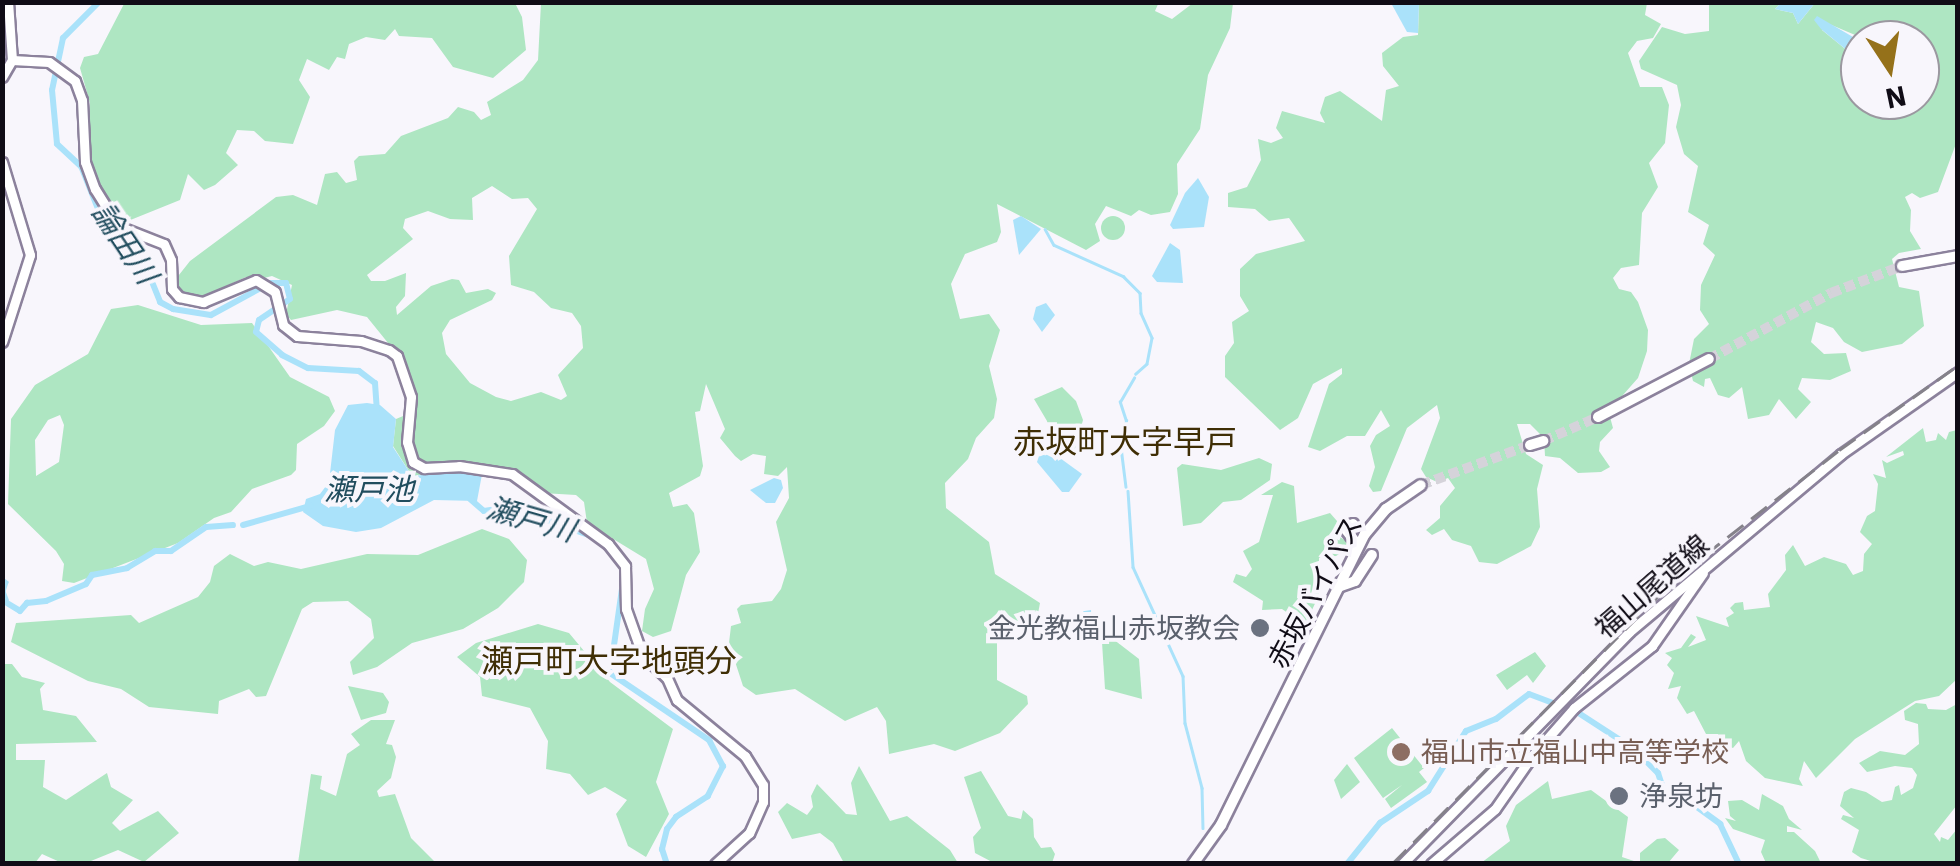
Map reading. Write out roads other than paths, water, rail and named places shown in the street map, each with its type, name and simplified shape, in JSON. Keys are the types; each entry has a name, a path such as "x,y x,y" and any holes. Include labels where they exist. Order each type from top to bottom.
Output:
{"highway":[{"path":"1906,265 1958,254"},
{"path":"1606,413 1634,398 1636,390 1646,392 1709,359"},
{"name":"赤坂バイパス","path":"1360,537 1398,500"},
{"name":"赤坂バイパス","path":"1195,864 1229,810 1344,583 1355,553 1386,510"},
{"path":"1344,583 1360,537 1347,533 1353,524"},
{"path":"1344,583 1372,555"}],"main road":[{"path":"2,77 12,60 8,2"},
{"path":"12,60 49,62 74,82 82,100 85,162 96,188 118,226 166,248 170,283 179,297 203,302 256,280 275,292 283,325 296,336 362,341 389,350 397,356 411,397 406,442 413,462 424,468 459,466 512,474 608,544 625,566 626,609 642,654 668,678 677,700 745,756 763,785 763,802 749,832 714,864"},
{"path":"2,162 30,255 2,342"},
{"name":"福山尾道線","path":"1402,864 1629,632 1842,454 1958,372"},
{"path":"1430,864 1495,809 1532,756 1572,710 1652,646 1705,568"}],"water":[{"path":"1815,2 1798,24 1793,13 1775,9 1781,3"},
{"path":"1391,3 1419,3 1418,33 1407,32"},
{"path":"1817,16 1840,29 1840,45 1821,29 1814,20"},
{"path":"1198,178 1209,197 1204,227 1173,229 1170,225 1185,193"},
{"path":"1021,216 1041,229 1019,255 1013,220"},
{"path":"1170,243 1180,250 1183,283 1157,282 1152,276"},
{"path":"1046,303 1055,315 1042,332 1033,319 1036,307"},
{"name":"瀬戸池","path":"348,405 380,405 396,419 393,447 412,476 483,469 477,501 434,500 381,528 356,532 323,526 303,512 306,499 320,494 329,482 335,430"},
{"path":"1053,453 1082,474 1069,492 1062,492 1037,462 1039,456"},
{"path":"774,478 781,480 783,488 775,503 766,503 750,490"},
{"path":"1091,610 1092,638 1081,639 1078,612"}],"waterway":[{"name":"論田川","path":"99,2 63,38 52,90 57,144 81,166 98,209 146,267 160,302 173,309 211,315 270,283 286,283 290,299 259,320 256,332 282,355 308,368 359,371 375,383 377,410"},
{"path":"1045,229 1054,245 1123,276 1140,293 1141,313 1152,338 1147,364 1136,374"},
{"path":"1122,435 1126,421 1120,402 1134,378"},
{"path":"1120,439 1126,487"},
{"path":"1128,491 1133,567 1183,676 1185,723 1202,788 1203,828"},
{"name":"瀬戸川","path":"470,499 484,511 509,507 589,535"},
{"path":"243,525 310,506"},
{"path":"2,600 20,611 27,603 46,601 86,584 92,575 127,568 155,551 171,551 206,527 233,525"},
{"path":"2,578 7,582 7,599"},
{"name":"瀬戸川","path":"622,589 610,673 709,740 723,766 708,796 676,817 667,829 662,849 667,864"},
{"path":"1347,864 1380,823 1428,791 1466,731 1496,719 1529,694 1577,712 1634,749 1658,773 1666,797 1697,807 1720,824 1739,864"},
{"path":"1262,864 1287,864"}],"tunnel":[{"path":"1709,359 1831,293 1902,266"},
{"path":"1543,441 1598,417"},
{"path":"1421,485 1530,445"}],"railway":[{"path":"1392,864 1680,574 1839,450 1958,365"}],"place":[{"name":"金光教福山赤坂教会","path":"1260,628"},
{"name":"福山市立福山中高等学校","path":"1401,752"},
{"name":"浄泉坊","path":"1619,796"}],"district":[{"name":"赤坂町大字早戸","path":"1125,441"},
{"name":"瀬戸町大字地頭分","path":"609,660"}]}
